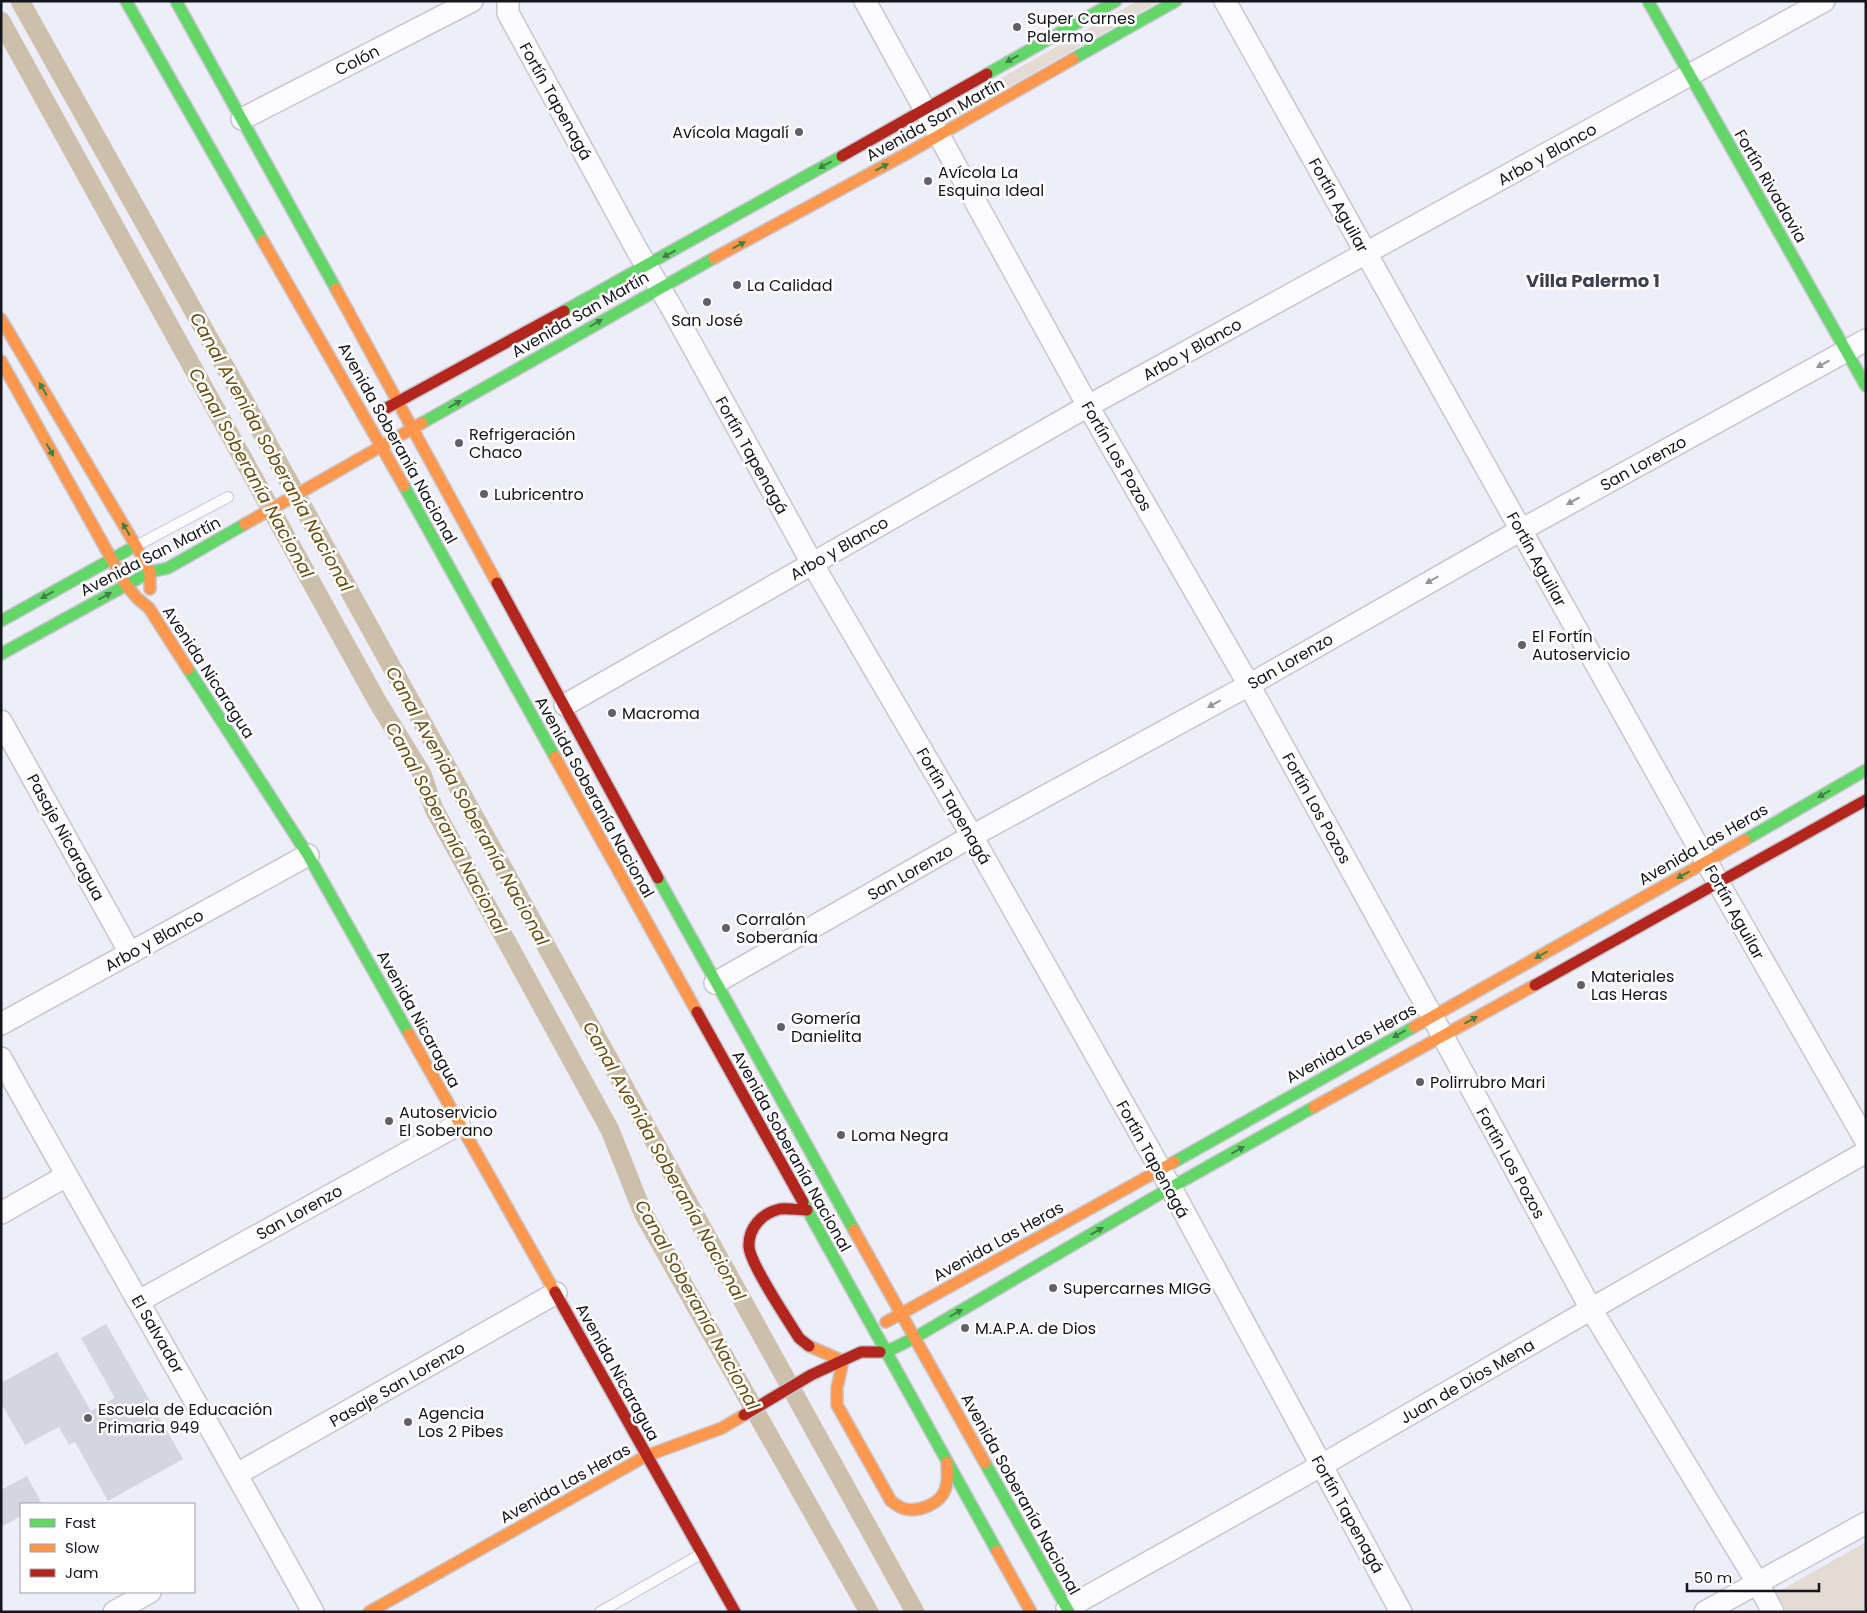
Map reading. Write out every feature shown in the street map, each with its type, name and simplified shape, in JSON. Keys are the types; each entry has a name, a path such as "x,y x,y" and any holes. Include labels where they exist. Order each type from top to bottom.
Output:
{"main road":[{"name":"Avenida Soberanía Nacional","path":"126,1 203,138 367,419 1031,1612"},
{"name":"Avenida Soberanía Nacional","path":"176,1 413,428 715,983 1068,1610"},
{"name":"Avenida San Martín","path":"367,419 647,266 1116,1"},
{"name":"Avenida San Martín","path":"1,654 150,572 168,568 658,288 938,136 1176,1"},
{"name":"Fortín Rivadavia","path":"1648,1 1866,386"},
{"name":"Avenida Nicaragua","path":"1,319 150,572 149,608"},
{"name":"Avenida Nicaragua","path":"1,361 126,585 149,608 308,854 735,1612"},
{"name":"Avenida San Martín","path":"1,621 136,546"},
{"name":"Avenida Las Heras","path":"872,1329 1160,1170 1866,770"},
{"name":"Avenida Las Heras","path":"369,1612 646,1456 722,1428 811,1375 861,1352 886,1352 914,1338 1171,1188 1719,884 1866,800"},
{"path":"584,811 632,871"},
{"path":"662,908 698,952"},
{"path":"807,1210 781,1209 764,1215 751,1230 749,1248 756,1266 799,1338 813,1349 843,1361 837,1388 837,1405 891,1502 906,1509 933,1504 943,1494 948,1481 947,1462"},
{"path":"861,1352 872,1329"}],"street":[{"name":"Colón","path":"242,118 472,1"},
{"name":"Fortín Tapenagá","path":"508,1 508,13 658,288 670,305 812,563 972,836 1171,1188 1402,1612"},
{"name":"Fortín Los Pozos","path":"865,1 1088,406 1248,685 1432,1016 1591,1309 1757,1582 1773,1612"},
{"name":"Fortín Aguilar","path":"1225,1 1706,862 1866,1141"},
{"name":"Arbo y Blanco","path":"564,706 1088,406 1824,1"},
{"name":"San Lorenzo","path":"715,983 972,836 1248,685 1521,530 1866,340"},
{"name":"Pasaje Nicaragua","path":"1,721 130,953"},
{"name":"Arbo y Blanco","path":"1,1024 308,854"},
{"name":"El Salvador","path":"1,1058 313,1612"},
{"name":"San Lorenzo","path":"139,1301 460,1124"},
{"name":"Juan de Dios Mena","path":"1068,1610 1866,1152"},
{"path":"1,1212 66,1176"},
{"name":"Pasaje San Lorenzo","path":"237,1474 556,1293"},
{"path":"1705,1612 1866,1522"},
{"path":"114,1612 148,1593"}],"lane":[{"name":"Avenida San Martín","path":"136,546 228,497"},
{"path":"600,1612 702,1554"}],"shaded area":[{"path":"1137,1 1160,1 958,115 952,106"},
{"path":"1866,1542 1866,1612 1787,1612 1776,1593"}],"building":[{"name":"Escuela de Educación Primaria 949","path":"106,1324 183,1459 108,1501 75,1442 69,1445 59,1427 25,1445 1,1403 1,1383 57,1352 91,1411 115,1398 81,1338"},
{"path":"27,1476 41,1503 20,1503 20,1517 1,1527 1,1490"}],"waterway":[{"name":"Canal Avenida Soberanía Nacional","path":"20,1 262,433 915,1612"},
{"name":"Canal Soberanía Nacional","path":"1,21 377,701 422,774 434,809 610,1130 643,1213 869,1612"}],"traffic: fast":[{"path":"126,1 263,241"},
{"path":"176,1 336,289"},
{"path":"987,74 1116,1"},
{"path":"1073,59 1176,1"},
{"path":"1648,1 1866,386"},
{"path":"564,311 842,156"},
{"path":"422,423 714,258"},
{"path":"404,486 555,757"},
{"path":"1,654 150,572 168,568 245,524"},
{"path":"1,621 128,550"},
{"path":"188,669 308,855 409,1034"},
{"path":"1745,840 1866,770"},
{"path":"658,878 854,1230"},
{"path":"1174,1162 1414,1027"},
{"path":"880,1352 886,1352 914,1338 1170,1188 1314,1107"},
{"path":"803,1202 997,1551"},
{"path":"985,1463 1069,1612"}],"traffic: slow":[{"path":"714,258 906,154 1073,59"},
{"path":"263,241 404,486"},
{"path":"336,289 497,583"},
{"path":"1,319 136,546 150,572 150,589"},
{"path":"1,361 126,585 149,608 188,669"},
{"path":"245,524 422,423"},
{"path":"555,757 697,1012"},
{"path":"1414,1027 1745,840"},
{"path":"1314,1107 1535,985"},
{"path":"409,1034 555,1292"},
{"path":"886,1322 1174,1162"},
{"path":"854,1230 985,1463"},
{"path":"809,1346 843,1361 837,1388 837,1405 891,1501 901,1508 911,1510 934,1503 939,1499 946,1487 947,1462"},
{"path":"369,1612 646,1456 722,1428 744,1415"},
{"path":"997,1551 1031,1612"}],"traffic: jam":[{"path":"842,156 987,74"},
{"path":"381,411 564,311"},
{"path":"497,583 658,878"},
{"path":"1535,985 1866,800"},
{"path":"697,1012 803,1202"},
{"path":"807,1210 780,1209 767,1214 757,1222 749,1240 749,1247 756,1266 770,1292 799,1338 809,1346"},
{"path":"555,1292 735,1612"},
{"path":"744,1415 811,1375 861,1352 880,1352"}],"place":[{"name":"Super Carnes Palermo","path":"1017,27"},
{"name":"Avícola Magalí","path":"799,132"},
{"name":"Avícola La Esquina Ideal","path":"928,181"},
{"name":"La Calidad","path":"737,285"},
{"name":"San José","path":"707,302"},
{"name":"Refrigeración Chaco","path":"459,443"},
{"name":"Lubricentro","path":"484,494"},
{"name":"El Fortín Autoservicio","path":"1522,645"},
{"name":"Macroma","path":"612,713"},
{"name":"Corralón Soberanía","path":"726,928"},
{"name":"Materiales Las Heras","path":"1581,985"},
{"name":"Gomería Danielita","path":"781,1027"},
{"name":"Polirrubro Mari","path":"1420,1082"},
{"name":"Autoservicio El Soberano","path":"389,1121"},
{"name":"Loma Negra","path":"841,1135"},
{"name":"Supercarnes MIGG","path":"1053,1288"},
{"name":"M.A.P.A. de Dios","path":"965,1328"},
{"name":"Escuela de Educación Primaria 949","path":"88,1418"},
{"name":"Agencia Los 2 Pibes","path":"408,1422"}],"district":[{"name":"Villa Palermo 1","path":"1593,281"}]}
